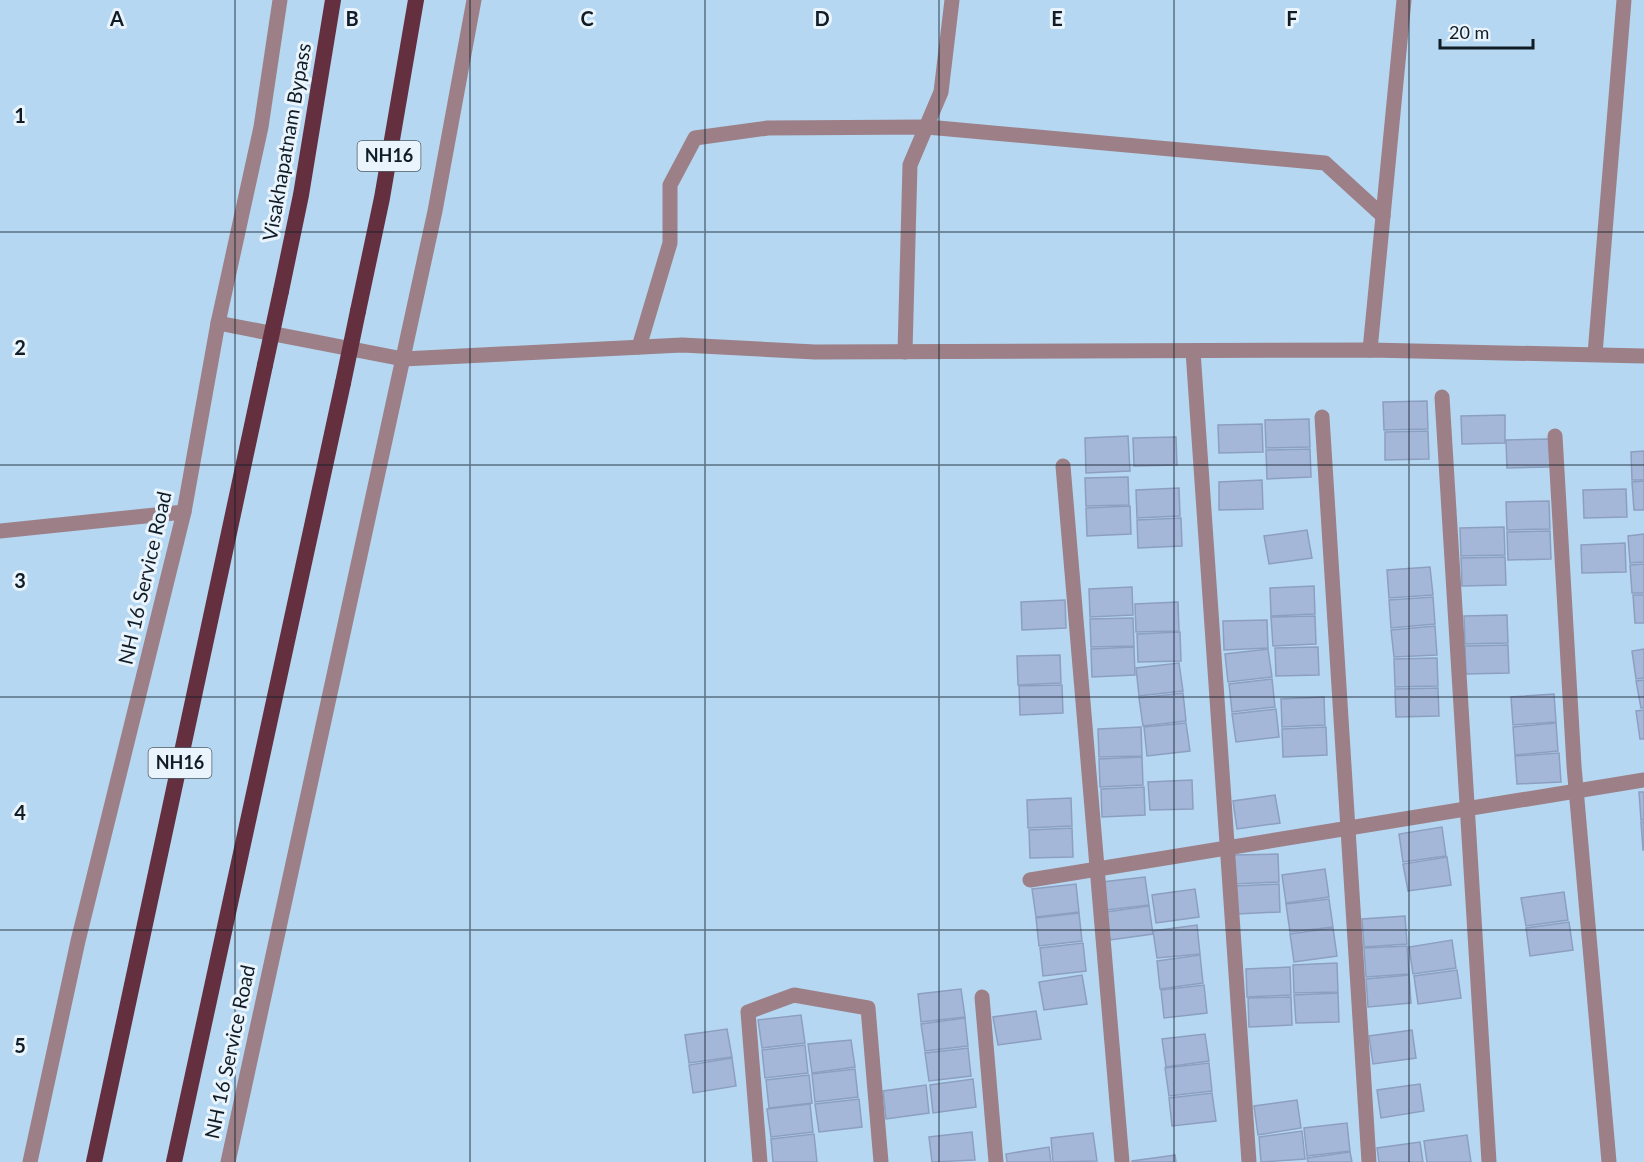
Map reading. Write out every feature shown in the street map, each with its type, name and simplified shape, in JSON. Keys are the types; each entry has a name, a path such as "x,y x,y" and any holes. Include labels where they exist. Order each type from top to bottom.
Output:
{"highway":[{"name":"Visakhapatnam Bypass","path":"94,1162 301,195 333,0"},
{"name":"NH16","path":"174,1162 382,198 416,0"}],"street":[{"name":"NH 16 Service Road","path":"30,1162 78,941 184,512 218,324 261,127 280,0"},
{"name":"NH 16 Service Road","path":"228,1162 435,212 474,0"},
{"path":"905,352 910,165 942,92 952,0"},
{"path":"1370,350 1404,0"},
{"path":"1595,354 1624,0"},
{"path":"639,347 670,243 670,185 695,138 768,128 927,126 1325,163 1383,216"},
{"path":"218,324 403,359 682,345 815,352 1370,350 1644,356"},
{"path":"1193,351 1249,1162"},
{"path":"1442,397 1489,1162"},
{"path":"1322,417 1369,1162"},
{"path":"1555,436 1576,792 1609,1162"},
{"path":"1063,466 1122,1162"},
{"path":"0,531 184,512"},
{"path":"1030,880 1644,780"},
{"path":"760,1162 748,1012 794,995 868,1008 881,1162"},
{"path":"982,997 996,1162"}],"building":[{"path":"1427,401 1428,429 1384,430 1383,402"},
{"path":"1505,415 1505,443 1462,444 1461,416"},
{"path":"1309,419 1310,447 1266,448 1265,420"},
{"path":"1262,424 1263,452 1219,453 1218,425"},
{"path":"1428,431 1429,459 1385,460 1385,432"},
{"path":"1128,436 1130,471 1086,473 1085,438"},
{"path":"1176,437 1177,465 1134,466 1133,438"},
{"path":"1549,439 1550,467 1507,468 1506,440"},
{"path":"1310,449 1311,477 1267,479 1266,450"},
{"path":"1644,451 1644,480 1632,480 1631,452"},
{"path":"1128,477 1129,505 1086,506 1085,478"},
{"path":"1262,480 1263,509 1219,510 1219,482"},
{"path":"1644,481 1644,510 1634,510 1632,482"},
{"path":"1179,488 1180,516 1137,518 1136,490"},
{"path":"1626,489 1627,517 1584,518 1583,490"},
{"path":"1549,501 1550,529 1507,530 1506,502"},
{"path":"1130,506 1131,534 1087,536 1086,508"},
{"path":"1181,518 1182,546 1138,548 1137,520"},
{"path":"1504,527 1505,555 1461,556 1460,528"},
{"path":"1307,530 1312,558 1269,564 1264,536"},
{"path":"1550,531 1551,559 1508,560 1507,532"},
{"path":"1644,534 1644,562 1630,563 1628,536"},
{"path":"1625,543 1626,572 1582,573 1581,545"},
{"path":"1505,557 1506,585 1462,586 1461,558"},
{"path":"1644,564 1644,593 1632,593 1630,565"},
{"path":"1430,567 1433,595 1389,598 1387,570"},
{"path":"1314,586 1315,614 1271,616 1270,588"},
{"path":"1132,587 1133,615 1090,617 1089,589"},
{"path":"1633,595 1644,595 1644,623 1635,623"},
{"path":"1433,597 1435,624 1391,628 1389,600"},
{"path":"1065,600 1066,628 1022,630 1021,602"},
{"path":"1178,602 1179,631 1136,632 1135,604"},
{"path":"1507,615 1508,643 1465,644 1464,616"},
{"path":"1315,616 1316,644 1273,646 1271,617"},
{"path":"1133,618 1134,646 1091,647 1090,619"},
{"path":"1267,620 1268,648 1224,650 1223,621"},
{"path":"1435,626 1437,655 1394,657 1391,630"},
{"path":"1180,632 1181,661 1138,662 1137,634"},
{"path":"1508,645 1509,673 1466,674 1465,646"},
{"path":"1134,647 1135,675 1092,677 1091,649"},
{"path":"1318,647 1319,675 1276,676 1275,648"},
{"path":"1268,649 1272,677 1228,682 1225,654"},
{"path":"1644,649 1644,678 1636,679 1632,651"},
{"path":"1060,655 1061,683 1018,685 1017,656"},
{"path":"1437,658 1438,686 1395,687 1394,659"},
{"path":"1179,663 1183,691 1139,696 1136,668"},
{"path":"1272,679 1275,707 1232,712 1229,684"},
{"path":"1644,680 1644,708 1641,708 1636,681"},
{"path":"1062,685 1063,713 1020,715 1019,686"},
{"path":"1438,688 1439,716 1396,717 1395,689"},
{"path":"1183,693 1186,721 1143,726 1139,698"},
{"path":"1554,694 1556,722 1513,725 1511,697"},
{"path":"1324,697 1325,725 1282,727 1281,699"},
{"path":"1276,709 1279,737 1236,742 1232,714"},
{"path":"1644,710 1644,739 1640,739 1636,711"},
{"path":"1186,723 1190,751 1147,756 1144,727"},
{"path":"1556,723 1558,751 1515,755 1513,727"},
{"path":"1141,727 1142,756 1099,757 1098,729"},
{"path":"1326,727 1327,755 1283,757 1282,729"},
{"path":"1559,753 1561,782 1517,784 1515,756"},
{"path":"1142,757 1143,785 1100,787 1099,759"},
{"path":"1192,780 1193,809 1150,810 1148,782"},
{"path":"1144,787 1145,815 1102,817 1101,789"},
{"path":"1639,792 1644,792 1644,820 1641,820"},
{"path":"1275,795 1280,823 1237,829 1233,801"},
{"path":"1071,798 1072,826 1028,828 1027,800"},
{"path":"1641,822 1644,822 1644,850 1643,850"},
{"path":"1442,827 1446,856 1403,862 1399,834"},
{"path":"1072,828 1073,857 1030,858 1029,830"},
{"path":"1278,854 1279,882 1235,884 1234,855"},
{"path":"1447,857 1451,885 1408,891 1403,864"},
{"path":"1325,869 1329,897 1286,903 1282,875"},
{"path":"1145,877 1149,905 1106,910 1102,882"},
{"path":"1076,884 1079,912 1036,917 1032,889"},
{"path":"1279,884 1280,912 1237,914 1236,886"},
{"path":"1195,889 1199,917 1156,923 1152,895"},
{"path":"1564,892 1568,920 1526,926 1521,898"},
{"path":"1329,899 1333,927 1290,932 1286,904"},
{"path":"1149,906 1153,934 1110,940 1106,912"},
{"path":"1079,913 1082,941 1039,946 1036,918"},
{"path":"1405,916 1407,944 1364,947 1362,919"},
{"path":"1569,922 1573,950 1530,956 1526,928"},
{"path":"1197,925 1200,954 1157,958 1153,931"},
{"path":"1333,928 1337,956 1294,962 1290,934"},
{"path":"1452,940 1456,968 1413,974 1409,947"},
{"path":"1083,943 1086,971 1043,976 1040,948"},
{"path":"1407,946 1409,974 1366,977 1364,948"},
{"path":"1200,955 1203,983 1160,989 1157,961"},
{"path":"1337,963 1338,992 1294,993 1293,965"},
{"path":"1290,967 1291,995 1247,997 1246,969"},
{"path":"1457,970 1461,998 1418,1004 1414,976"},
{"path":"1082,975 1087,1004 1044,1010 1039,982"},
{"path":"1409,975 1411,1003 1368,1007 1366,979"},
{"path":"1204,985 1207,1013 1164,1018 1161,990"},
{"path":"961,989 965,1017 921,1022 918,994"},
{"path":"1338,993 1339,1022 1296,1023 1294,995"},
{"path":"1291,997 1292,1025 1249,1027 1248,998"},
{"path":"1036,1011 1041,1039 998,1045 993,1017"},
{"path":"801,1015 805,1043 762,1048 758,1020"},
{"path":"965,1018 968,1046 925,1051 921,1024"},
{"path":"727,1029 732,1057 689,1063 685,1035"},
{"path":"1412,1030 1416,1058 1373,1064 1369,1036"},
{"path":"1205,1034 1209,1061 1166,1067 1162,1039"},
{"path":"851,1040 855,1067 812,1073 808,1044"},
{"path":"805,1045 808,1073 765,1078 762,1050"},
{"path":"968,1048 971,1076 929,1081 925,1053"},
{"path":"732,1058 736,1086 693,1093 689,1065"},
{"path":"1209,1063 1212,1091 1169,1096 1165,1068"},
{"path":"855,1069 858,1097 815,1102 812,1074"},
{"path":"809,1075 812,1103 769,1108 766,1080"},
{"path":"973,1079 976,1107 933,1113 930,1085"},
{"path":"1420,1084 1424,1111 1381,1118 1377,1090"},
{"path":"926,1085 929,1113 886,1119 883,1091"},
{"path":"1212,1093 1216,1121 1172,1126 1169,1098"},
{"path":"859,1099 862,1127 819,1132 815,1104"},
{"path":"1297,1100 1301,1128 1258,1135 1254,1106"},
{"path":"810,1104 813,1132 771,1137 767,1109"},
{"path":"1347,1123 1350,1151 1307,1156 1304,1128"},
{"path":"1302,1131 1305,1159 1261,1162 1259,1137"},
{"path":"972,1132 975,1160 932,1162 929,1137"},
{"path":"1093,1133 1097,1161 1053,1162 1051,1138"},
{"path":"814,1134 817,1162 773,1162 771,1139"},
{"path":"1467,1135 1471,1162 1427,1162 1424,1141"},
{"path":"1420,1142 1423,1162 1379,1162 1377,1148"},
{"path":"1049,1147 1051,1162 1007,1162 1006,1154"},
{"path":"1350,1152 1352,1162 1308,1162 1307,1158"},
{"path":"1175,1155 1176,1162 1132,1162 1132,1161"}]}
